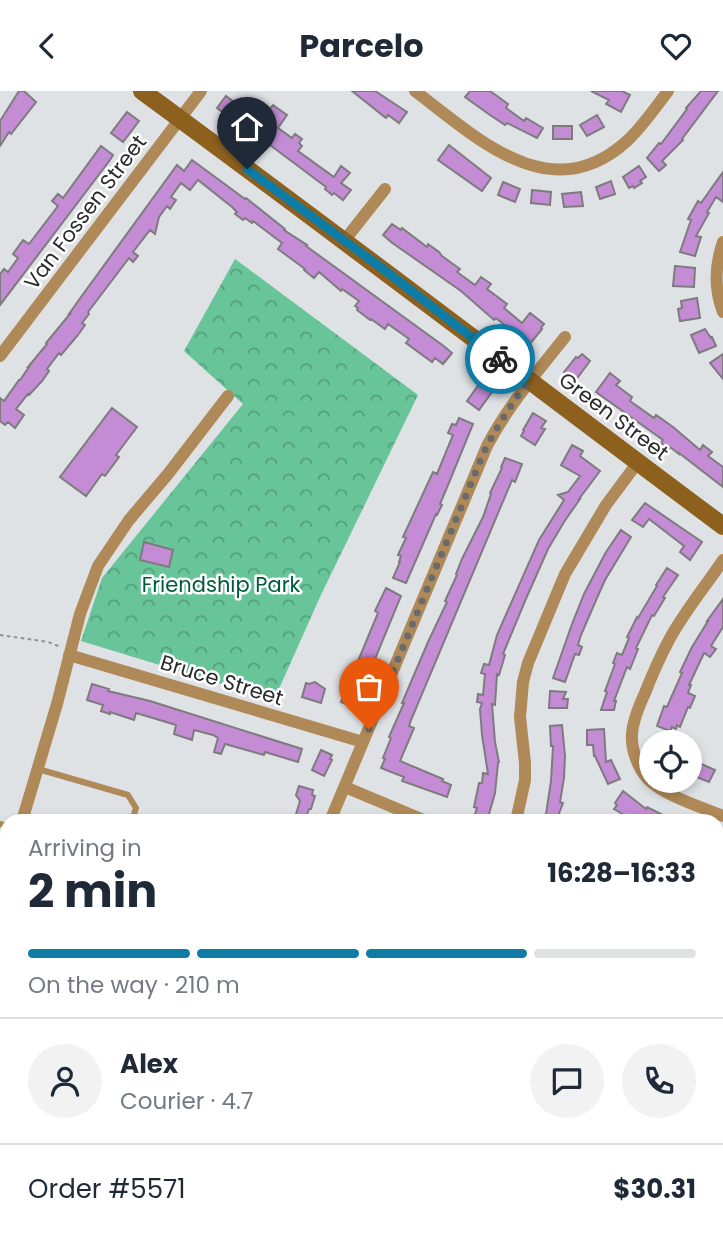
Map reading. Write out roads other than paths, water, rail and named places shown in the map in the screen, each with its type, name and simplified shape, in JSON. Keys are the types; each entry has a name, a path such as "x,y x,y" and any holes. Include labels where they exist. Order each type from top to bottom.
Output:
{"street":[{"name":"Green Street","path":"142,91 723,526"},
{"name":"Van Fossen Street","path":"0,354 201,91"},
{"path":"415,91 505,155 527,164 552,169 584,166 615,151 628,140 667,91"},
{"path":"344,241 385,189"},
{"path":"723,242 717,275 723,312"},
{"path":"333,814 484,452 512,402 565,337"},
{"path":"24,814 57,704 79,614 98,566 129,520 228,396"},
{"path":"518,814 525,780 520,717 523,682 528,663 565,575 606,505 638,462"},
{"path":"718,814 649,781 637,762 632,737 639,706 668,641 723,561"},
{"name":"Bruce Street","path":"69,655 363,742"},
{"path":"345,787 409,814"}],"lane":[{"path":"38,769 128,795 136,808 134,814"}],"park label":[{"name":"Friendship Park","path":"221,584"}]}
